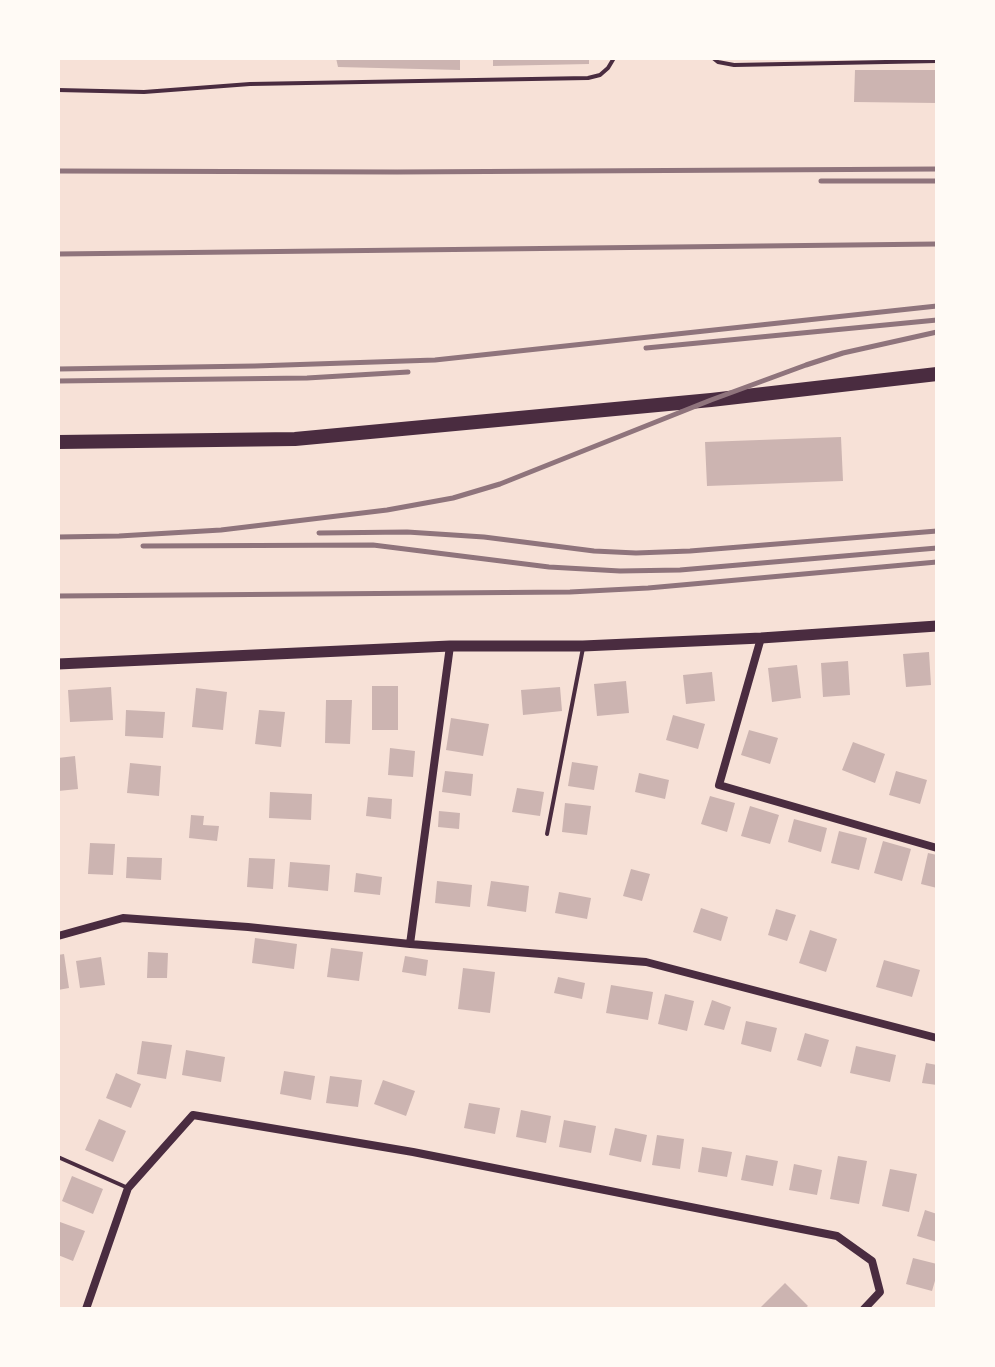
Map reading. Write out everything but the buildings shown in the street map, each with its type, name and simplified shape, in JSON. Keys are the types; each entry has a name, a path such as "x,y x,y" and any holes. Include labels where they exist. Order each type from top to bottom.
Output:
{"highway":[{"path":"58,442 295,439 711,400 937,374"}],"street":[{"path":"58,664 450,646 583,646 937,626"},
{"path":"761,638 719,785 937,848"},
{"path":"410,944 450,646"},
{"path":"58,936 123,918 646,962 937,1038"},
{"path":"86,1309 128,1188 193,1115 413,1152 837,1236 872,1261 880,1292 864,1309"}],"lane":[{"path":"58,90 144,92 250,84 588,78 600,75 614,58"},
{"path":"713,58 734,65 937,61"},
{"path":"547,834 583,646"},
{"path":"58,1157 128,1188"}],"railway":[{"path":"58,171 937,169"},
{"path":"821,181 937,181"},
{"path":"58,254 937,244"},
{"path":"58,369 435,360 937,306"},
{"path":"646,348 937,320"},
{"path":"58,537 221,530 387,510 453,498 500,484 806,365 843,353 937,332"},
{"path":"58,381 307,378 408,372"},
{"path":"319,533 407,532 636,553 937,531"},
{"path":"143,546 373,545 549,567 620,571 680,570 937,548"},
{"path":"58,596 570,592 937,562"}]}
